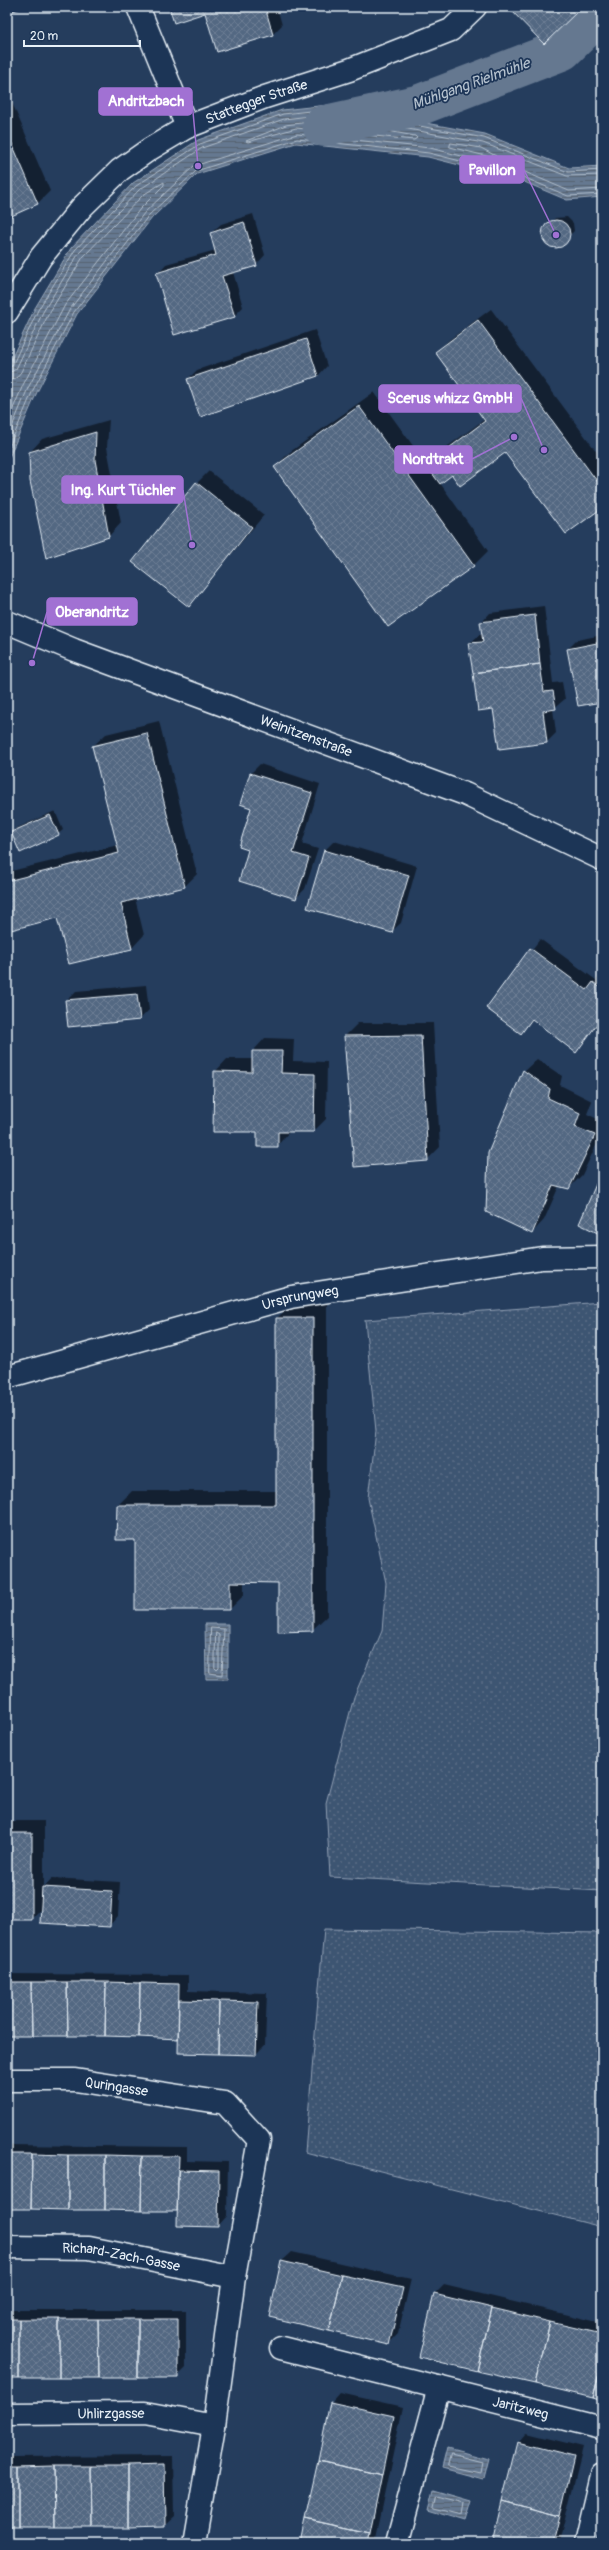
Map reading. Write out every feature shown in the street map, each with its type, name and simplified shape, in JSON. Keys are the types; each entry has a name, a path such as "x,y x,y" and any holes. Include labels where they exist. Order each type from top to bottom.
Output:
{"street":[{"path":"138,7 187,127"},
{"name":"Stattegger Straße","path":"7,312 41,257 82,207 120,170 187,127 265,97 349,70 451,30 475,7"},
{"name":"Weinitzenstraße","path":"7,622 81,653 465,794 602,859"},
{"name":"Ursprungweg","path":"7,1377 291,1297 542,1258 602,1257"},
{"name":"Quringasse","path":"7,2080 75,2080 225,2103 259,2140 234,2277"},
{"name":"Richard-Zach-Gasse","path":"7,2247 89,2248 234,2277"},
{"path":"194,2543 214,2426 234,2277"},
{"name":"Jaritzweg","path":"281,2348 602,2428"},
{"path":"397,2543 439,2387"},
{"name":"Uhlirzgasse","path":"7,2414 144,2414 214,2426"},
{"path":"586,2543 602,2475"}],"shaded area":[{"path":"602,1302 602,1891 330,1877 326,1803 354,1697 382,1631 386,1583 368,1498 376,1431 365,1320"},
{"path":"324,1929 602,1933 602,2227 305,2152"}],"water":[{"path":"328,105 485,134 569,168 602,166 602,197 567,200 522,181 428,157 296,143 197,174 152,218 77,314 37,392 7,462 7,368 35,308 71,248 133,183 198,140 282,110"},
{"path":"205,1624 228,1624 228,1679 206,1679"},
{"path":"447,2448 488,2459 483,2479 442,2468"},
{"path":"434,2490 472,2501 466,2521 429,2510"}],"building":[{"path":"7,7 24,7 7,13"},
{"path":"169,7 265,7 273,35 217,52 205,13 174,23"},
{"path":"508,7 582,7 544,44"},
{"path":"7,132 38,204 7,218"},
{"path":"556,220 566,224 570,234 566,244 556,248 546,244 542,234 546,224"},
{"path":"244,222 257,266 222,276 235,317 174,335 156,273 216,255 210,233"},
{"path":"478,320 602,488 602,508 566,534 505,453 460,486 452,475 440,484 426,465 485,421 435,352"},
{"path":"306,339 318,376 200,417 187,379"},
{"path":"359,406 474,566 388,627 274,467"},
{"path":"96,432 95,460 109,537 46,558 30,481 29,452"},
{"path":"196,482 252,527 189,607 132,562"},
{"path":"535,615 540,664 473,673 468,643 483,642 480,622"},
{"path":"602,642 602,665 599,666 602,702 578,706 567,649"},
{"path":"540,664 544,692 553,691 556,709 543,711 547,743 499,749 493,709 478,711 473,673"},
{"path":"147,733 185,887 121,903 132,949 69,964 57,918 7,931 7,881 119,853 92,746"},
{"path":"250,773 312,793 293,853 309,858 296,899 239,881 248,850 239,847 251,808 240,804"},
{"path":"50,815 59,835 20,853 11,832"},
{"path":"324,850 409,875 392,933 307,908"},
{"path":"530,948 587,990 593,982 602,989 602,1017 576,1053 532,1019 521,1034 486,1008"},
{"path":"137,994 140,1020 68,1027 65,1000"},
{"path":"421,1035 428,1161 354,1167 344,1036"},
{"path":"252,1051 282,1051 281,1073 315,1074 314,1132 278,1132 278,1147 257,1147 257,1132 213,1132 214,1071 252,1072"},
{"path":"523,1070 550,1089 548,1098 580,1113 575,1127 595,1135 569,1189 553,1185 532,1234 486,1212 488,1153"},
{"path":"602,1170 602,1235 579,1224"},
{"path":"276,1318 313,1318 313,1631 278,1632 278,1583 230,1582 230,1610 135,1610 135,1540 116,1540 117,1505 276,1505"},
{"path":"7,1833 32,1833 32,1920 7,1920"},
{"path":"42,1887 112,1891 110,1927 40,1923"},
{"path":"7,1982 31,1982 32,2036 7,2036"},
{"path":"31,1982 67,1982 68,2036 32,2036"},
{"path":"67,1982 106,1982 105,2036 68,2036"},
{"path":"106,1982 140,1983 139,2037 105,2036"},
{"path":"140,1983 179,1984 178,2039 139,2037"},
{"path":"179,2000 219,2001 218,2054 178,2053"},
{"path":"219,2001 258,2002 256,2055 218,2054"},
{"path":"7,2154 32,2154 31,2209 7,2209"},
{"path":"32,2154 68,2155 68,2210 31,2209"},
{"path":"68,2155 105,2155 105,2210 68,2210"},
{"path":"105,2155 142,2156 141,2211 105,2210"},
{"path":"142,2156 179,2156 177,2211 141,2211"},
{"path":"178,2170 219,2171 218,2227 177,2226"},
{"path":"281,2261 342,2275 329,2331 269,2317"},
{"path":"342,2275 403,2288 389,2345 329,2331"},
{"path":"434,2294 492,2308 477,2371 419,2357"},
{"path":"492,2308 550,2322 535,2384 477,2371"},
{"path":"7,2319 19,2319 19,2378 7,2378"},
{"path":"19,2319 59,2319 59,2378 19,2378"},
{"path":"59,2319 98,2319 99,2378 59,2378"},
{"path":"98,2319 138,2319 138,2378 99,2378"},
{"path":"138,2319 178,2319 178,2378 138,2378"},
{"path":"550,2322 602,2334 602,2361 593,2398 535,2384"},
{"path":"602,2361 602,2401 593,2398"},
{"path":"330,2402 394,2416 382,2475 318,2461"},
{"path":"517,2442 574,2456 560,2516 502,2501"},
{"path":"318,2461 382,2475 370,2533 305,2519"},
{"path":"164,2465 165,2526 128,2527 128,2466"},
{"path":"54,2466 55,2527 18,2527 18,2467"},
{"path":"54,2466 91,2466 92,2527 55,2527"},
{"path":"91,2466 128,2466 128,2527 92,2527"},
{"path":"7,2467 18,2467 18,2527 7,2527"},
{"path":"502,2501 560,2516 553,2543 492,2543"},
{"path":"305,2519 370,2533 368,2543 300,2543"}],"waterway":[{"name":"Mühlgang Rielmühle","path":"323,126 419,105 562,50 602,11"}],"place":[{"name":"Andritzbach","path":"198,166"},
{"name":"Pavillon","path":"556,235"},
{"name":"Nordtrakt","path":"514,437"},
{"name":"Scerus whizz GmbH","path":"544,450"},
{"name":"Ing. Kurt Tüchler","path":"192,545"},
{"name":"Oberandritz","path":"32,663"}]}
